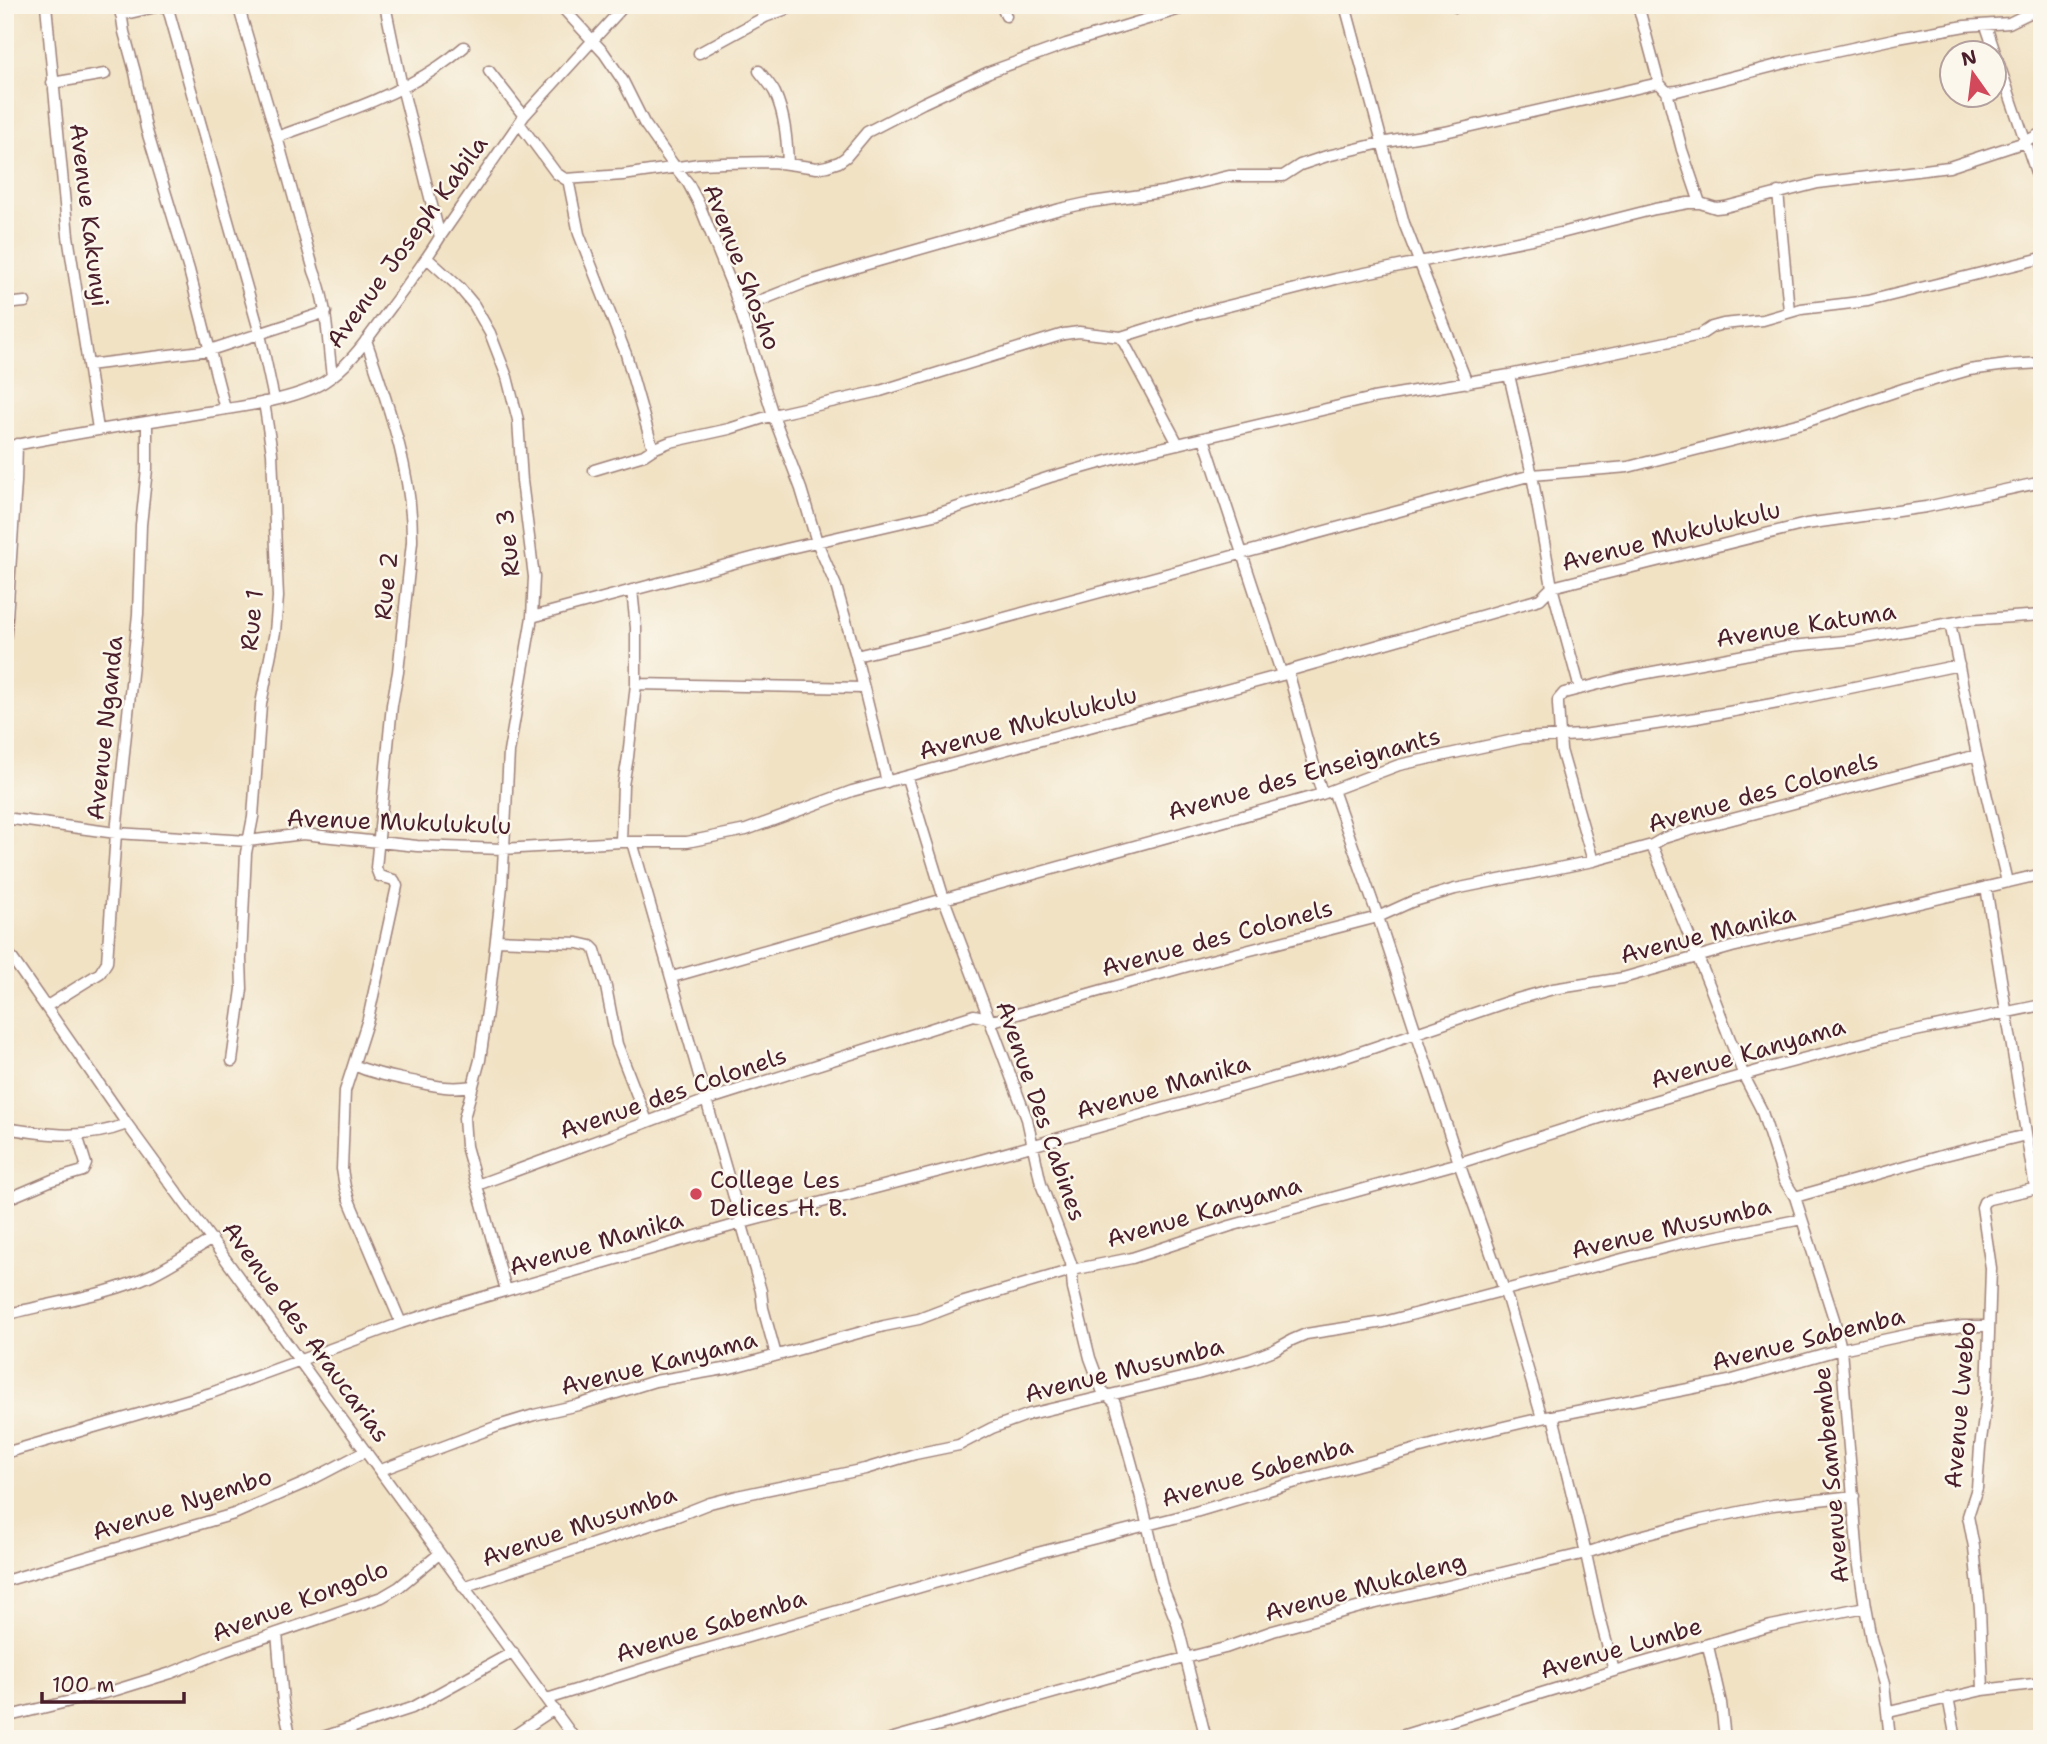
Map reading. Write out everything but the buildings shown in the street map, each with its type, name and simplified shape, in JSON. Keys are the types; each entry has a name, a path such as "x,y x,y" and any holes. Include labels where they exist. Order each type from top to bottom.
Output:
{"street":[{"name":"Avenue Kakunyi","path":"46,5 68,236 98,429"},
{"path":"166,5 121,10 146,128 189,270 225,409"},
{"name":"Rue 1","path":"166,5 260,334 269,401 278,597 275,632 261,704 253,817 248,841 241,959 242,989 232,1061"},
{"path":"237,5 326,312 326,338 332,376"},
{"path":"385,5 402,87 440,237"},
{"name":"Avenue Shosho","path":"560,5 604,53 623,81 644,123 688,183 699,204 739,309 773,415"},
{"name":"Avenue Joseph Kabila","path":"5,447 269,401 313,388 332,376 366,340 427,258 521,120 625,5"},
{"path":"699,53 765,17 797,5"},
{"path":"489,71 556,173 562,178 623,175 724,163 773,162 817,168 846,157 867,132 989,72 1066,44 1193,5"},
{"path":"1345,5 1404,223 1467,383"},
{"path":"1638,5 1659,82 1667,92 1682,150 1700,203"},
{"path":"1667,92 1898,37 1965,26 2009,23 2042,8"},
{"path":"1986,26 2042,190"},
{"path":"277,137 402,87 437,68 464,47"},
{"path":"759,71 774,91 779,107 786,134 788,164"},
{"path":"52,83 105,74"},
{"path":"739,309 802,284 1035,215 1092,202 1162,192 1221,177 1283,176 1318,159 1381,143 1445,132 1659,82"},
{"path":"594,470 644,455 670,442 880,391 1064,334 1079,332 1121,337 1261,297 1336,279 1561,233 1655,209 1688,203 1725,207 1818,183 1949,167 2025,142 2042,133"},
{"path":"568,179 579,234 597,285 624,346 653,449"},
{"path":"1778,192 1789,311"},
{"name":"Rue 3","path":"427,258 451,279 474,305 507,377 520,443 534,577 532,617 511,739 496,940 480,1060 464,1118 464,1135 506,1290"},
{"path":"532,617 817,542 934,515 1050,477 1178,444 1373,398 1509,375 1700,335 1723,324 1755,321 1789,311 1868,301 2042,258"},
{"path":"5,304 25,302"},
{"path":"88,365 210,350 326,312"},
{"path":"1121,337 1178,444"},
{"name":"Rue 2","path":"354,1065 368,1019 397,886 394,880 377,874 376,869 412,542 410,498 399,448 366,340"},
{"path":"856,656 1532,475 1628,467 1805,422 1969,370 2042,363"},
{"path":"1509,375 1532,475 1552,587 1580,689 1564,693 1558,700 1561,750 1593,860"},
{"path":"773,415 801,489 817,542 836,586 887,782"},
{"name":"Avenue Nganda","path":"47,1006 100,973 107,962 116,833 138,614 141,525 147,469 146,422"},
{"path":"1204,438 1285,673 1322,794"},
{"path":"5,647 17,444"},
{"name":"Avenue Mukulukulu","path":"5,818 116,833 248,841 303,834 417,846 503,849 627,842 687,842 764,824 852,791 1285,673 1540,599 1552,587 1807,524 1914,509 2042,482"},
{"path":"632,590 636,628 636,684 621,804 627,842 672,977 761,1290 776,1355"},
{"name":"Avenue Katuma","path":"1580,689 1626,677 1778,648 1854,640 1951,623 2042,615"},
{"path":"1951,623 1977,755 2007,882"},
{"name":"Avenue des Enseignants","path":"672,977 1322,794 1399,765 1523,738 1583,735 1696,718 1959,665"},
{"path":"636,684 864,688"},
{"name":"Avenue des Colonels","path":"477,1185 707,1100 974,1015 996,1020 1188,966 1378,917 1411,902 1455,889 1652,845 1687,831 1977,755"},
{"name":"Avenue Des Cabines","path":"906,778 944,899 1027,1119 1041,1184 1069,1255 1073,1289 1090,1358 1099,1386 1115,1403 1162,1586 1177,1623 1206,1739"},
{"path":"1334,790 1459,1163 1548,1417 1586,1553 1614,1671"},
{"name":"Avenue Sambembe","path":"1652,845 1744,1076 1761,1109 1784,1180 1795,1197 1834,1319 1841,1349 1858,1559 1871,1639 1882,1676 1890,1739"},
{"name":"Avenue Manika","path":"5,1453 211,1394 401,1323 506,1290 1343,1058 1466,1014 1531,995 1623,978 1732,947 2042,874"},
{"path":"1986,887 2026,1135 2038,1188"},
{"path":"496,940 578,943 591,946 595,950 606,987 617,1044 647,1121"},
{"name":"Avenue des Araucarias","path":"5,948 127,1124 575,1739"},
{"name":"Avenue Kanyama","path":"381,1470 534,1415 578,1405 655,1381 730,1368 929,1316 961,1303 1072,1270 1132,1258 1230,1226 1459,1163 1640,1105 1806,1057 1886,1037 2042,1005"},
{"path":"401,1323 349,1200 343,1178 345,1091 354,1065 372,1073 432,1087 472,1086"},
{"path":"5,1128 77,1136 127,1124"},
{"path":"1795,1197 2026,1135"},
{"path":"5,1200 52,1180 83,1171 86,1164 77,1136"},
{"name":"Avenue Lwebo","path":"1983,1689 1977,1573 1968,1513 1977,1488 1985,1419 1991,1268 1982,1207 1989,1199 2038,1188"},
{"name":"Avenue Musumba","path":"463,1587 710,1503 959,1445 992,1428 1030,1414 1251,1359 1306,1334 1384,1322 1683,1243 1802,1219"},
{"path":"5,1315 113,1289 135,1281 151,1275 212,1239"},
{"name":"Avenue Sabemba","path":"547,1699 693,1653 1023,1557 1148,1525 1461,1437 1729,1381 1841,1349 1933,1330 1988,1326"},
{"name":"Avenue Nyembo","path":"5,1581 234,1514 305,1483 366,1451"},
{"name":"Avenue Mukaleng","path":"890,1739 1110,1677 1186,1659 1364,1606 1586,1553 1629,1539 1748,1510 1800,1501 1854,1496"},
{"name":"Avenue Kongolo","path":"5,1717 162,1676 382,1597 439,1555"},
{"name":"Avenue Lumbe","path":"1391,1739 1771,1626 1865,1607"},
{"path":"277,1633 283,1702 291,1739"},
{"path":"1708,1646 1721,1703 1725,1739"},
{"path":"317,1739 412,1707 513,1652"},
{"path":"1888,1712 1983,1689 2042,1682"},
{"path":"1948,1697 1956,1739"},
{"path":"509,1739 554,1709"}],"place":[{"name":"College Les Delices H. B.","path":"696,1194"}]}
